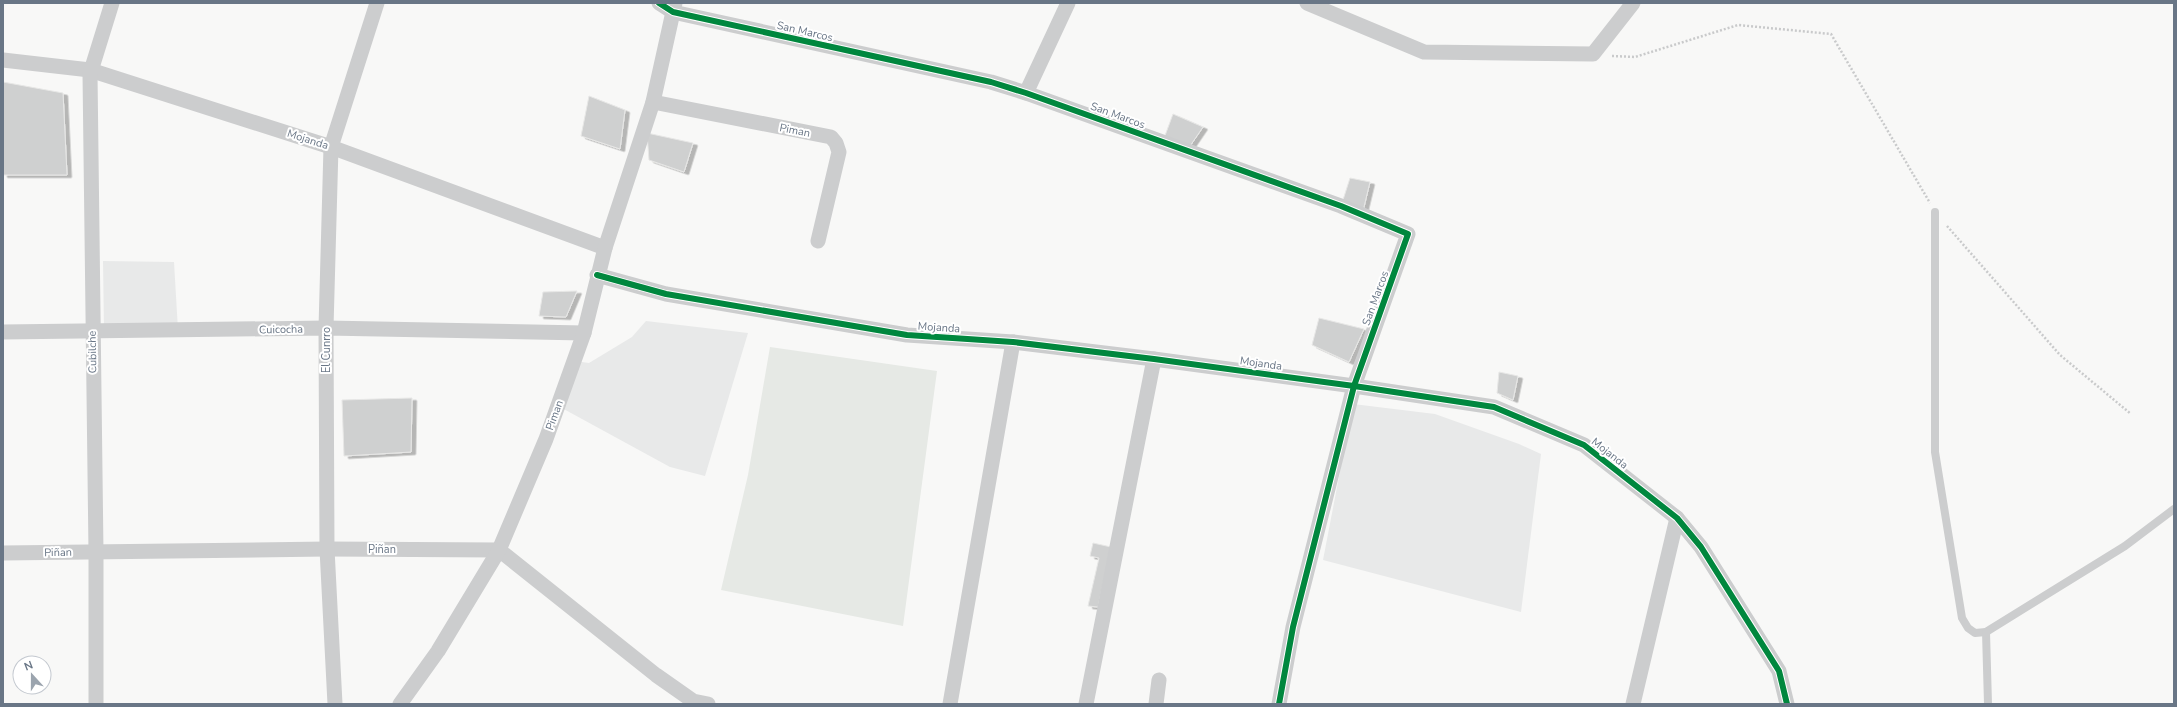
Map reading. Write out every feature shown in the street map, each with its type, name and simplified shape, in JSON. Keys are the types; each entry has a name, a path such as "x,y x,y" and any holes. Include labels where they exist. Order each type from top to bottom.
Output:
{"street":[{"name":"Cubilche","path":"96,704 96,552 92,331 90,70 112,3"},
{"name":"El Cunrro","path":"335,704 327,549 326,328 331,146 377,3"},
{"name":"San Marcos","path":"658,3 991,82 1026,93 1341,206 1408,234 1354,386"},
{"path":"1026,93 1068,3"},
{"path":"1307,3 1424,52 1593,54 1633,3"},
{"name":"Piman","path":"400,704 438,651 499,550 546,439 584,333 597,275 652,102 674,7"},
{"name":"Mojanda","path":"3,60 90,70 331,146 605,248"},
{"name":"Piman","path":"652,102 831,137 836,143 839,152 818,241"},
{"name":"Mojanda","path":"597,275 666,294 908,335 1013,342 1154,359 1354,386 1494,407 1584,445 1677,518 1701,547 1779,671 1787,704"},
{"name":"Cuicocha","path":"3,332 326,328 584,333"},
{"path":"950,704 1013,342"},
{"path":"1086,704 1154,359"},
{"path":"1279,704 1294,627 1354,386"},
{"path":"1633,704 1677,518"},
{"name":"Piñan","path":"3,553 327,549 499,550"},
{"path":"499,550 656,675 692,701 708,704"},
{"path":"1156,704 1159,680"}],"lane":[{"path":"1935,212 1935,452 1962,618 1968,628 1976,633 1986,632 2125,546 2174,509"},
{"path":"1986,632 1988,704"}],"path":[{"path":"1593,54 1635,57 1738,25 1831,34 1935,212 2060,355 2131,414"}],"shaded area":[{"path":"103,261 174,262 178,330 104,331"},
{"path":"646,321 748,333 705,476 670,467 560,407 575,361 589,363 632,337"},
{"path":"770,347 937,371 903,626 721,590 748,475"},
{"path":"1353,404 1435,414 1519,444 1541,454 1521,612 1323,560"}],"building":[{"path":"3,82 63,93 67,175 3,175"},
{"path":"589,96 625,110 620,149 581,136"},
{"path":"1173,114 1203,127 1188,149 1163,141"},
{"path":"647,133 693,143 684,172 649,160"},
{"path":"1350,178 1370,182 1363,211 1342,203"},
{"path":"577,291 566,317 539,316 543,292"},
{"path":"1319,318 1364,329 1349,362 1312,345"},
{"path":"1499,372 1518,376 1513,400 1497,393"},
{"path":"412,398 411,452 344,456 342,400"},
{"path":"1093,543 1111,547 1098,607 1088,606 1099,558 1090,556"}],"cycle path":[{"path":"659,3 673,12 991,82 1026,93 1341,206 1408,234 1354,386 1293,627 1279,704"},
{"path":"597,275 666,294 907,335 1013,342 1154,359 1354,386 1494,407 1584,445 1677,518 1701,547 1779,671 1787,704"}]}
